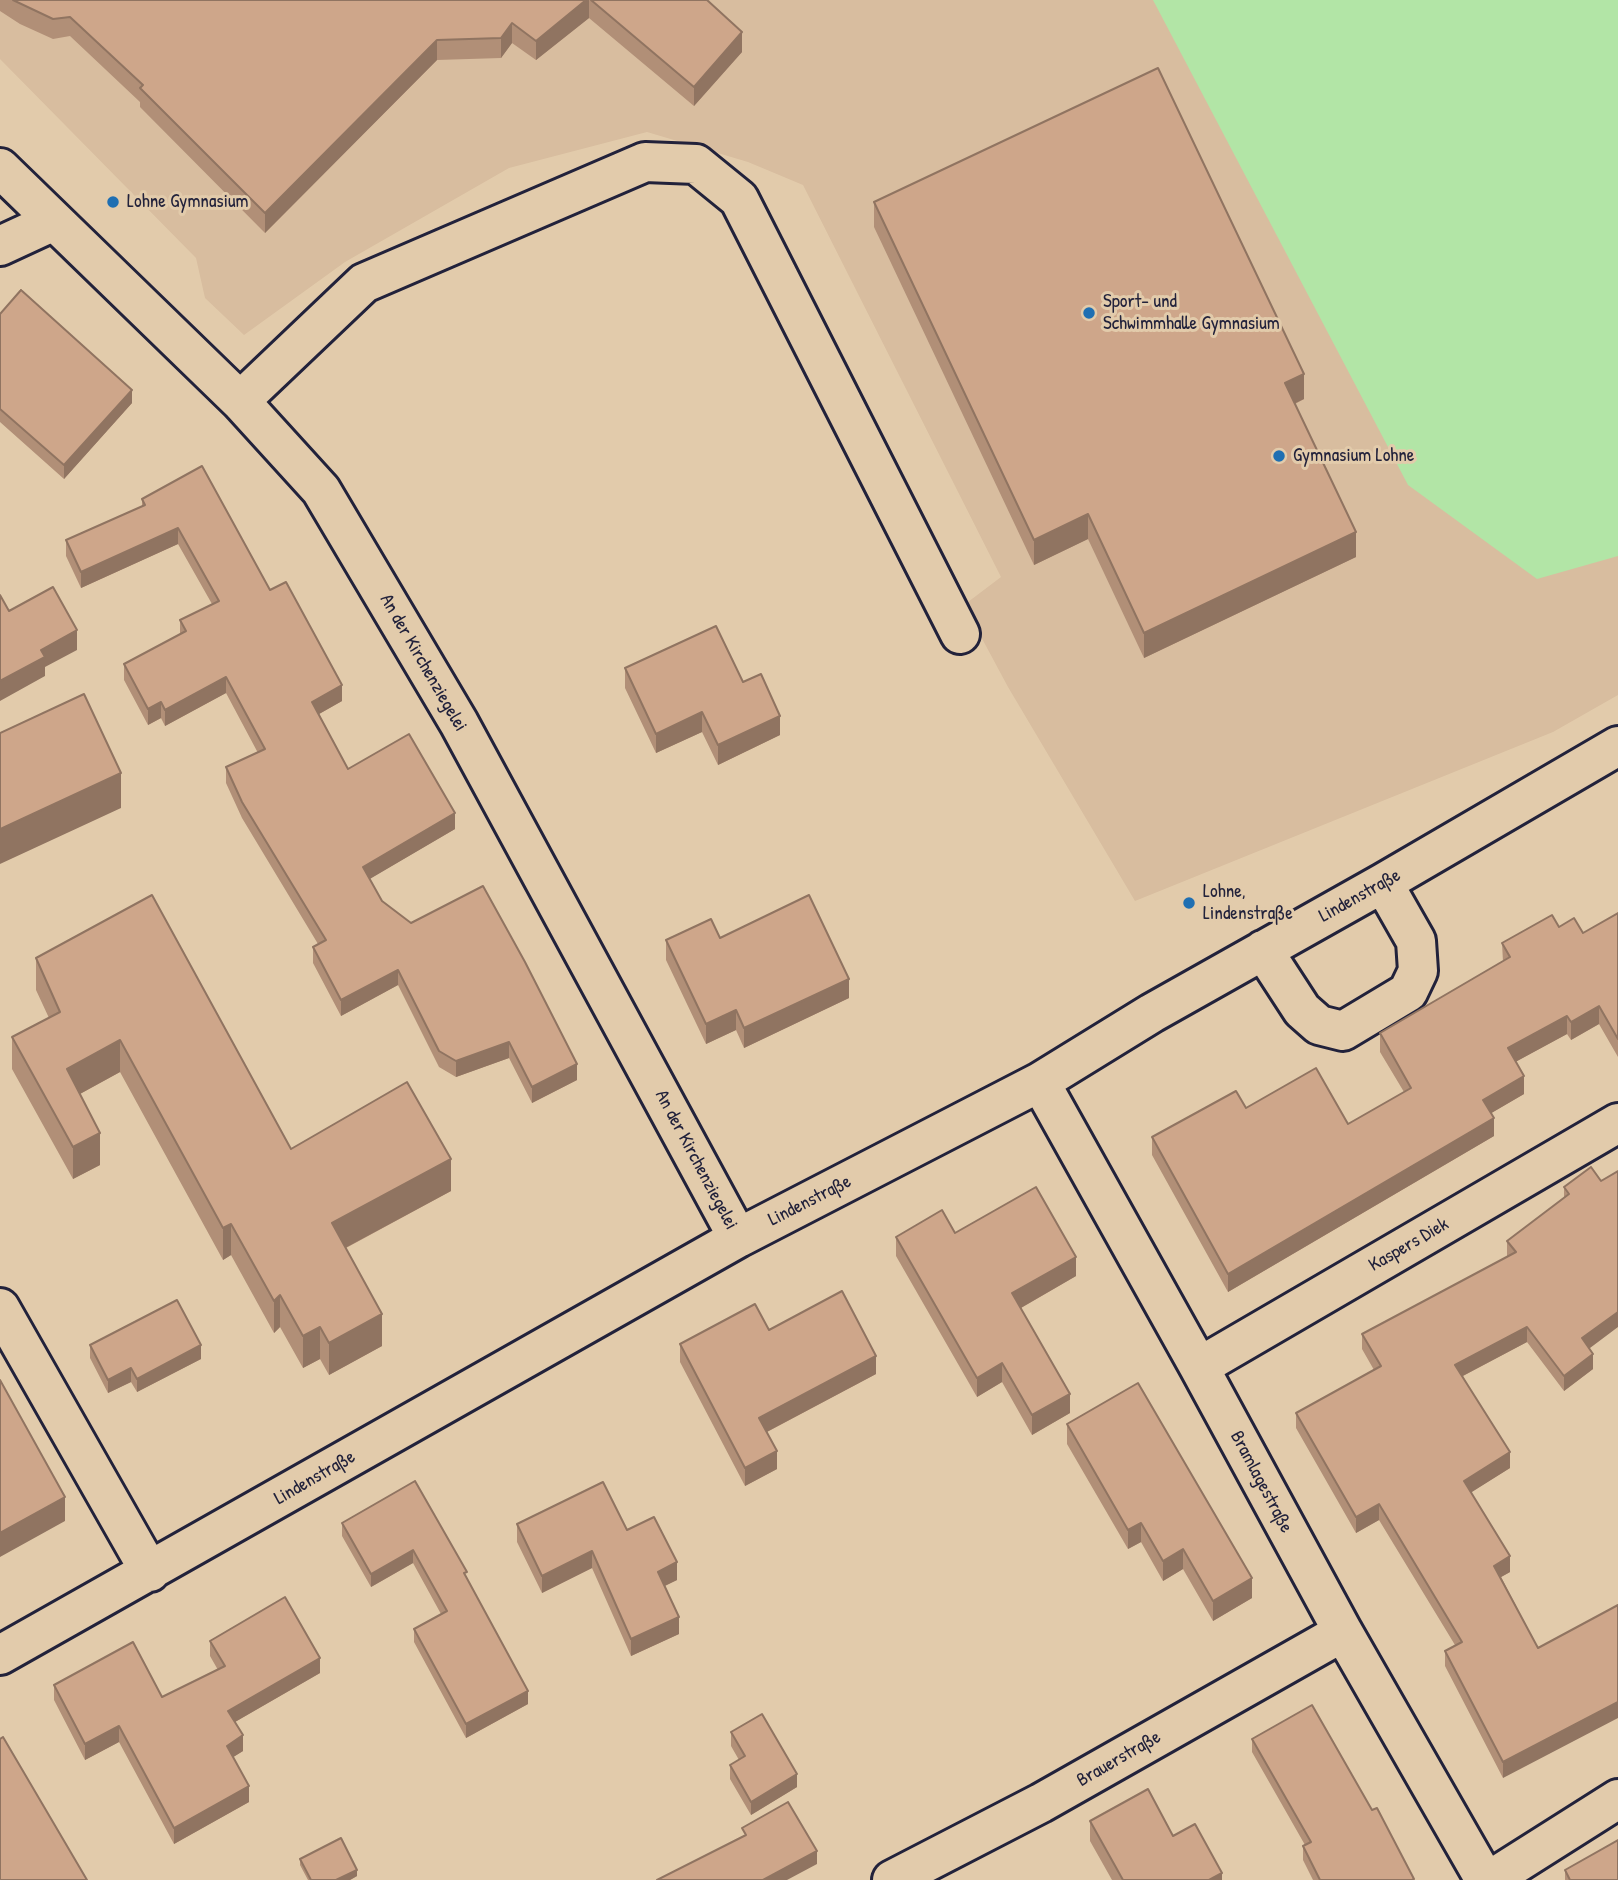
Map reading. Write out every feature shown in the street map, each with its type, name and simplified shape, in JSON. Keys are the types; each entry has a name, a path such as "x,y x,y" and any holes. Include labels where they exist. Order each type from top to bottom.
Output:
{"street":[{"path":"240,401 364,283 645,162 696,164 739,199 960,634"},
{"name":"An der Kirchenziegelei","path":"0,168 240,401 321,490 459,723 738,1238"},
{"path":"0,247 54,221"},
{"name":"Lindenstraße","path":"0,1655 738,1238 1040,1082 1152,1013 1384,883 1618,746"},
{"path":"1263,950 1302,1010 1319,1025 1343,1031 1408,992 1418,971 1416,941 1384,883"},
{"name":"Bramlagestraße","path":"1040,1082 1343,1632 1487,1880"},
{"name":"Kaspers Diek","path":"1199,1367 1618,1123"},
{"path":"0,1308 150,1572"},
{"name":"Brauerstraße","path":"892,1880 1041,1803 1343,1632"},
{"path":"1487,1880 1618,1799"}],"shaded area":[{"name":"Gymnasium Lohne","path":"0,0 1618,0 1618,695 1553,732 1135,901 1008,687 964,605 1001,577 803,185 748,162 647,132 509,168 345,262 244,335 205,298 196,258 0,59"}],"green space":[{"path":"1153,0 1618,0 1618,556 1537,579 1408,485"}],"building":[{"path":"13,0 586,0 536,41 512,23 501,38 437,40 265,213 140,88 143,85 70,17 53,19"},
{"path":"591,0 707,0 742,32 694,87"},
{"name":"Sport- und Schwimmhalle Gymnasium","path":"1158,68 1304,374 1285,383 1356,532 1144,633 1088,514 1034,540 874,202"},
{"path":"21,290 132,390 64,465 0,409 0,314"},
{"path":"202,466 270,590 286,582 342,685 312,702 348,769 409,734 455,813 363,867 382,901 411,923 483,886 577,1064 532,1087 509,1042 456,1061 439,1051 398,970 341,1000 313,947 326,940 242,802 226,767 265,749 226,677 165,710 161,702 148,709 124,664 186,631 180,620 219,601 178,528 81,572 66,540 145,505 142,499"},
{"path":"53,587 77,630 41,650 45,657 0,681 0,595 9,611"},
{"path":"716,626 743,682 761,674 780,716 718,745 702,712 656,734 625,668"},
{"path":"84,694 121,773 0,829 0,733"},
{"path":"152,895 291,1149 407,1082 451,1159 332,1223 382,1314 329,1343 320,1327 303,1336 280,1295 274,1301 231,1224 223,1228 120,1040 67,1069 100,1133 73,1147 12,1037 60,1012 36,958"},
{"path":"809,895 849,979 744,1028 736,1010 706,1024 666,940 711,919 720,938"},
{"path":"1618,913 1618,1039 1599,1006 1571,1022 1567,1016 1508,1048 1524,1076 1483,1100 1494,1118 1228,1274 1152,1137 1236,1091 1246,1108 1316,1068 1348,1124 1411,1088 1380,1033 1510,957 1502,943 1552,915 1559,927 1574,918 1583,933"},
{"path":"1591,1167 1601,1181 1618,1171 1618,1312 1582,1338 1593,1354 1564,1376 1527,1327 1455,1365 1510,1452 1464,1481 1510,1556 1494,1566 1538,1648 1618,1605 1618,1702 1503,1762 1445,1651 1462,1642 1379,1504 1356,1517 1296,1413 1381,1366 1362,1334 1516,1252 1507,1241 1569,1194 1564,1187"},
{"path":"1036,1187 1076,1257 1012,1293 1070,1394 1032,1415 1002,1363 977,1378 896,1237 942,1210 955,1233"},
{"path":"842,1291 876,1356 759,1418 777,1451 745,1468 680,1344 755,1304 769,1330"},
{"path":"177,1300 201,1345 137,1379 131,1368 108,1380 90,1345"},
{"path":"0,1380 65,1497 0,1533"},
{"path":"1138,1383 1252,1578 1213,1601 1183,1549 1163,1561 1141,1523 1128,1530 1067,1424"},
{"path":"415,1481 467,1572 464,1573 528,1691 466,1724 414,1629 447,1611 413,1550 371,1574 342,1523"},
{"path":"603,1482 627,1530 654,1517 677,1562 658,1572 679,1617 631,1639 592,1551 542,1576 517,1524"},
{"path":"285,1597 320,1658 228,1711 243,1735 227,1746 249,1786 174,1828 119,1726 85,1744 54,1685 133,1642 162,1697 225,1666 210,1641"},
{"path":"1312,1705 1372,1810 1377,1808 1414,1879 1320,1880 1303,1846 1311,1842 1252,1739"},
{"path":"762,1714 797,1774 751,1802 730,1765 745,1756 731,1732"},
{"path":"3,1737 87,1880 0,1880 0,1739"},
{"path":"1148,1789 1173,1836 1195,1824 1222,1873 1209,1880 1123,1880 1090,1821"},
{"path":"788,1802 817,1851 763,1880 657,1880 746,1835 742,1828"},
{"path":"341,1838 357,1870 336,1880 311,1880 300,1859"},
{"path":"1618,1840 1618,1880 1570,1880 1565,1870"}],"place":[{"name":"Lohne Gymnasium","path":"113,202"},
{"name":"Sport- und Schwimmhalle Gymnasium","path":"1089,313"},
{"name":"Gymnasium Lohne","path":"1279,456"},
{"name":"Lohne, Lindenstraße","path":"1189,903"}]}
